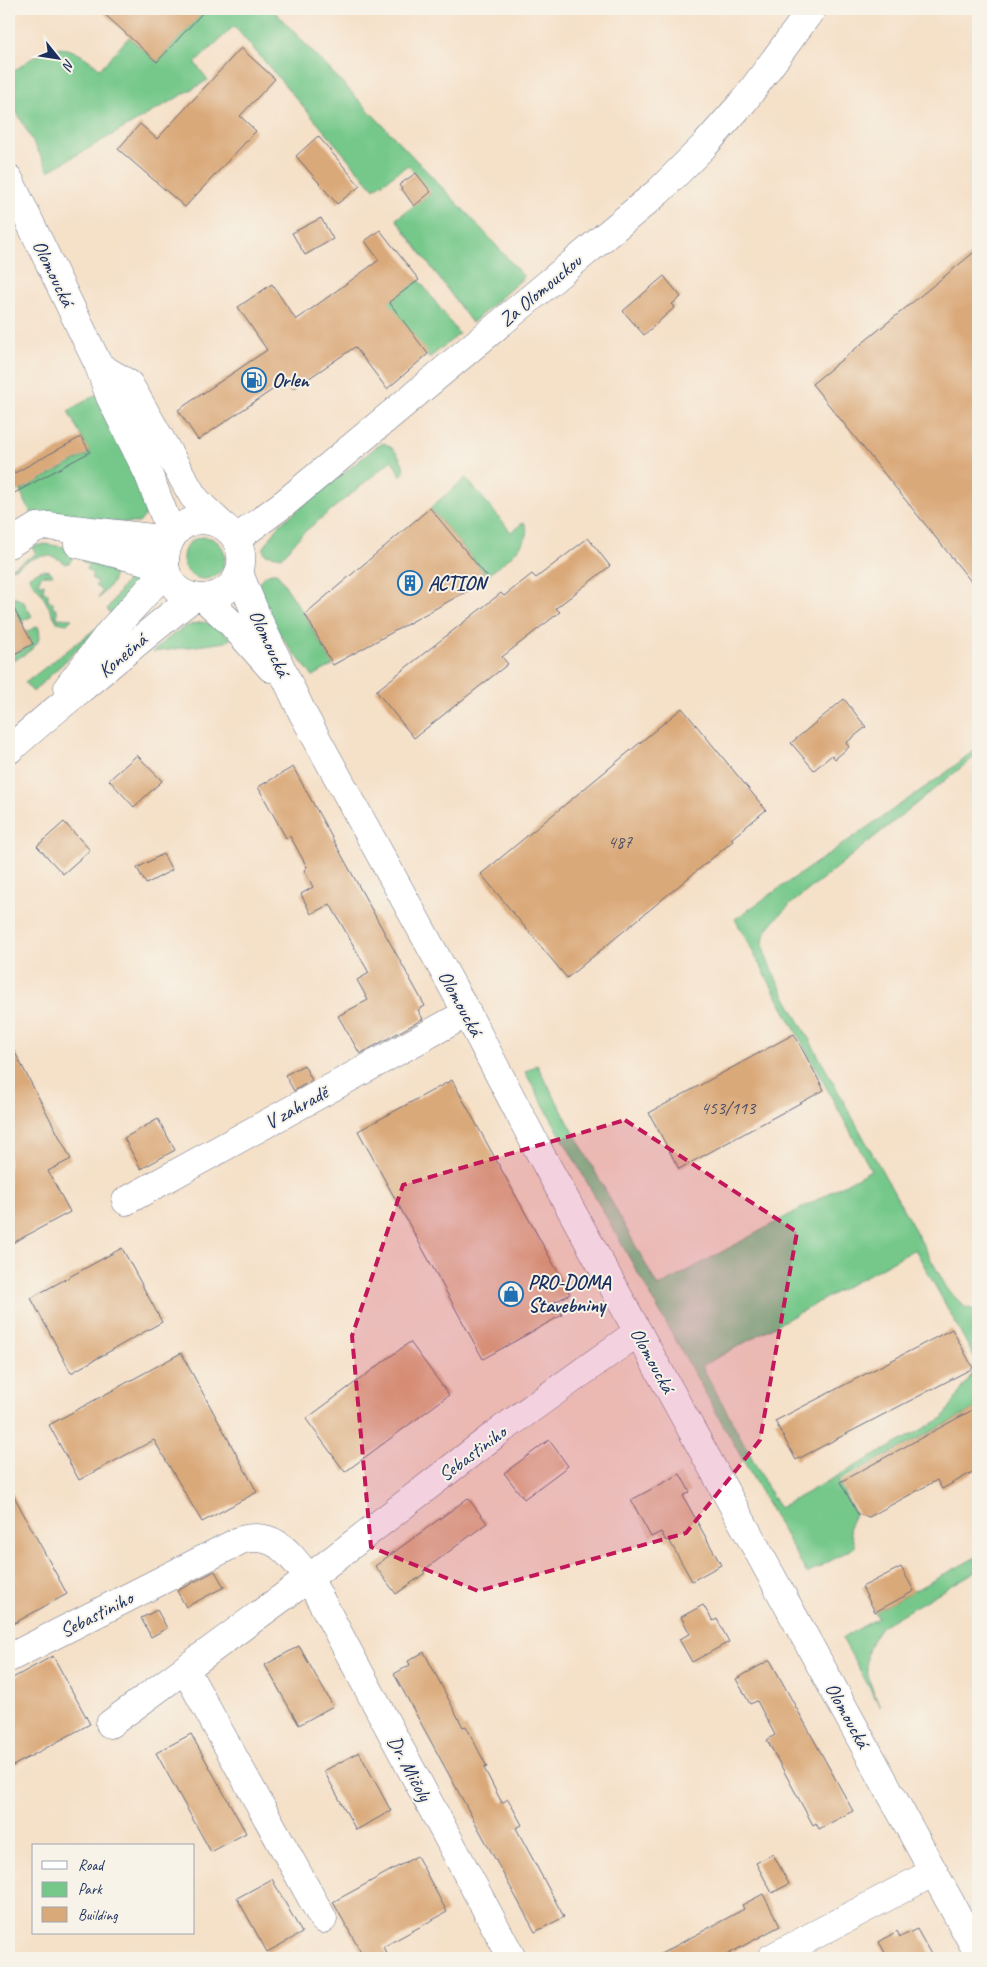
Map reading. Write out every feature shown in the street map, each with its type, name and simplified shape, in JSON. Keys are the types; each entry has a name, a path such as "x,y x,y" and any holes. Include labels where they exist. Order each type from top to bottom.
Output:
{"street":[{"name":"Za Olomouckou","path":"230,533 286,502 658,192 704,146 744,100 812,9"},
{"name":"Olomoucká","path":"9,179 99,366 110,397 148,473 177,588 185,594 199,598 231,622 266,661 302,712"},
{"path":"99,366 129,384 193,496 202,508 230,533"},
{"path":"9,545 37,527 48,526 168,553 178,529 192,522 208,520 230,533"},
{"name":"Olomoucká","path":"230,533 242,556 239,573 257,617 302,712 467,1013 540,1155 978,1953"},
{"name":"Konečná","path":"50,713 168,553"},
{"path":"199,598 222,593 235,581 239,573"},
{"name":"Konečná","path":"9,750 50,713 154,628 199,598"},
{"name":"V zahradě","path":"126,1202 467,1013"},
{"name":"Sebastiniho","path":"110,1724 309,1578 497,1433 638,1332"},
{"name":"Sebastiniho","path":"9,1658 240,1540 263,1537 274,1541 288,1553 309,1578"},
{"name":"Dr. Mičoly","path":"309,1578 512,1958"},
{"path":"185,1669 323,1919"},
{"path":"771,1958 934,1872"}],"highlighted area":[{"path":"625,1120 797,1232 760,1440 686,1533 478,1591 371,1547 352,1336 403,1185"}],"green space":[{"path":"200,9 272,9 478,225 524,277 472,323 396,219 431,193 408,165 374,189 234,26 195,63 208,80 49,171 9,98 9,75 33,57 54,49 75,52 100,69 129,37 157,62 203,12"},
{"path":"419,280 459,334 429,358 388,302"},
{"path":"97,394 150,505 148,512 139,523 34,519 20,491 90,453 68,411"},
{"path":"384,443 392,448 400,458 405,471 401,476 392,460 302,534 282,557 265,554 263,549 279,525 376,447"},
{"path":"466,478 511,532 524,522 527,530 521,545 515,552 487,576 430,508"},
{"path":"204,537 212,539 221,547 225,558 223,566 215,575 204,579 196,577 187,569 183,558 185,550 193,541"},
{"path":"45,544 84,550 117,562 112,583 98,599 102,591 95,586 98,582 91,578 93,574 86,569 89,565 82,561 84,557 76,552 70,562 66,564 51,556 44,556 31,559 9,571 9,569 36,554 32,547"},
{"path":"42,570 50,571 53,575 43,575 39,579 39,584 44,584 43,592 48,593 48,601 53,602 53,609 57,609 57,618 72,619 67,624 57,622 40,591 30,580 29,576"},
{"path":"132,573 136,584 131,598 33,692 25,683 112,616 107,609"},
{"path":"272,573 277,573 304,614 333,665 313,676 283,639 263,605 259,591 261,579"},
{"path":"13,597 23,601 32,616 21,622 9,602 9,598"},
{"path":"203,622 216,626 231,638 226,642 153,652 182,629"},
{"path":"38,626 40,633 36,644 32,649 9,663 9,657 33,644 26,632"},
{"path":"978,747 978,754 791,904 771,924 764,940 766,957 778,983 948,1290 965,1307 978,1311 978,1364 915,1249 702,1366 779,1508 943,1418 978,1365 978,1407 838,1481 855,1514 849,1527 855,1547 807,1574 525,1072 537,1065 658,1287 871,1170 735,919 947,772"},
{"path":"978,1556 978,1570 882,1626 874,1637 867,1656 867,1666 871,1685 880,1707 842,1638 878,1618 875,1612"}],"building":[{"path":"99,9 206,9 157,62"},
{"path":"241,48 275,79 240,116 256,131 185,207 118,149 140,124 157,139"},
{"path":"318,136 360,186 337,204 296,156"},
{"path":"416,173 431,192 414,206 399,185"},
{"path":"321,218 333,239 305,255 292,233"},
{"path":"380,230 419,280 389,302 428,354 387,389 355,347 293,389 287,380 198,440 178,410 267,350 238,307 272,284 296,320 379,260 365,241"},
{"path":"978,249 978,590 812,384"},
{"path":"664,276 681,297 672,304 675,307 644,335 623,311"},
{"path":"81,437 90,452 9,496 9,476"},
{"name":"ACTION","path":"430,508 489,579 333,665 305,614"},
{"path":"588,538 610,566 556,608 560,612 502,657 508,664 414,738 376,691 501,593 504,596 532,574 536,578"},
{"path":"9,600 33,644 9,657"},
{"path":"844,699 866,727 846,743 849,747 835,759 832,755 814,770 791,743"},
{"path":"682,708 766,810 731,839 733,841 567,978 481,874"},
{"path":"137,755 162,781 134,807 109,780"},
{"path":"293,767 425,1006 418,1010 423,1019 360,1054 338,1016 368,1000 357,980 369,973 330,904 311,914 301,894 313,887 304,870 307,867 290,836 286,838 258,787"},
{"path":"64,822 90,850 63,874 37,846"},
{"path":"163,854 172,870 146,884 137,868"},
{"path":"794,1034 824,1090 679,1169 649,1113"},
{"path":"9,1041 71,1159 48,1171 70,1212 9,1245"},
{"path":"304,1065 312,1080 294,1091 285,1075"},
{"path":"452,1080 570,1294 555,1302 562,1315 483,1359 358,1131"},
{"path":"158,1119 175,1150 141,1169 124,1138"},
{"path":"122,1248 162,1322 71,1373 31,1298"},
{"path":"952,1329 973,1368 796,1460 775,1421"},
{"path":"410,1342 449,1395 345,1472 306,1419"},
{"path":"181,1353 257,1492 202,1522 154,1440 79,1480 49,1425"},
{"path":"978,1407 978,1469 942,1489 937,1480 869,1517 858,1514 840,1482"},
{"path":"549,1440 568,1466 524,1499 504,1473"},
{"path":"680,1474 690,1492 683,1496 721,1565 692,1581 669,1540 666,1541 661,1532 651,1537 631,1500"},
{"path":"9,1487 67,1594 9,1626"},
{"path":"468,1498 487,1523 423,1571 425,1573 396,1594 375,1566"},
{"path":"901,1567 914,1591 875,1612 862,1587"},
{"path":"215,1571 224,1587 186,1607 177,1591"},
{"path":"703,1605 713,1621 717,1619 729,1642 692,1662 679,1639 690,1634 681,1617"},
{"path":"157,1610 167,1628 151,1637 141,1618"},
{"path":"299,1646 333,1706 299,1725 265,1665"},
{"path":"424,1652 463,1727 466,1726 487,1767 484,1768 502,1803 508,1799 522,1825 516,1828 564,1917 535,1932 394,1674 410,1665 408,1661"},
{"path":"53,1656 90,1724 9,1768 9,1680"},
{"path":"770,1660 853,1811 819,1829 816,1823 813,1825 767,1740 775,1735 757,1701 750,1704 736,1679"},
{"path":"191,1734 246,1833 211,1852 156,1753"},
{"path":"359,1752 391,1811 356,1830 324,1771"},
{"path":"773,1854 789,1884 772,1893 756,1863"},
{"path":"417,1856 447,1912 383,1947 389,1958 364,1958 333,1902"},
{"path":"272,1879 302,1933 267,1952 237,1898"},
{"path":"763,1894 780,1926 721,1958 653,1958 744,1909 742,1905"},
{"path":"917,1929 933,1958 888,1958 879,1942 897,1931 900,1937"}],"place":[{"name":"Orlen","path":"254,380"},
{"name":"ACTION","path":"410,583"},
{"name":"PRO-DOMA Stavebniny","path":"511,1294"}]}
